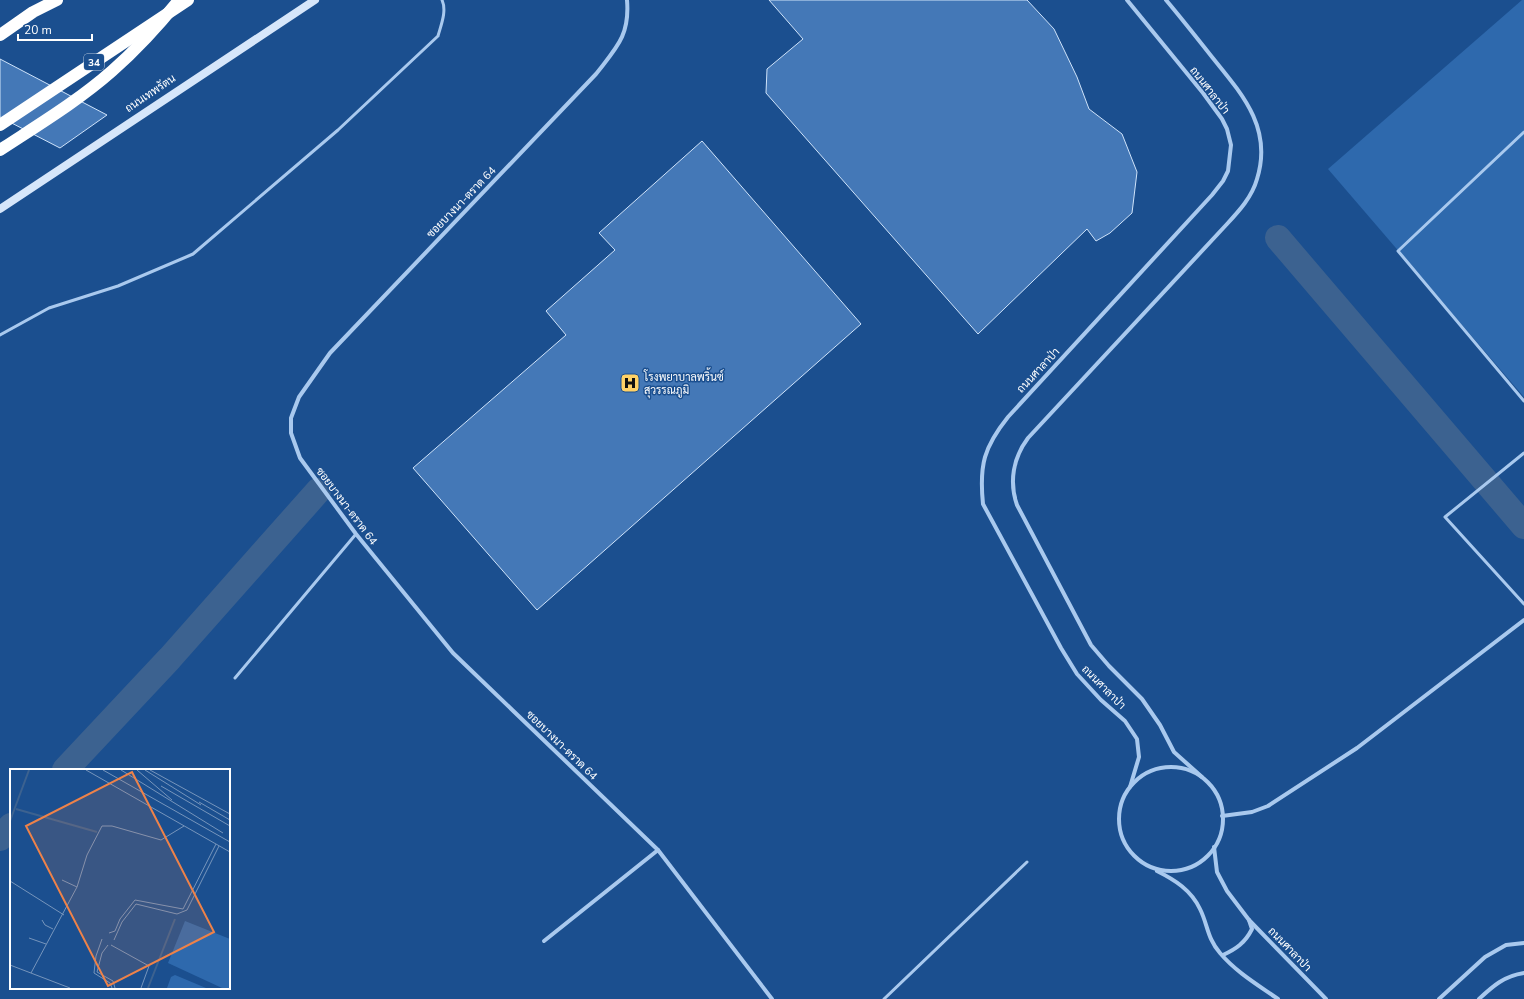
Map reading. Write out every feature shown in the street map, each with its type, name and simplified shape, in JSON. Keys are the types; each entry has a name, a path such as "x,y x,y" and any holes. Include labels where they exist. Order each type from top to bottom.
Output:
{"highway":[{"path":"0,35 33,12 57,0"},
{"path":"0,150 59,111 111,72 140,45 179,0"},
{"name":"34","path":"0,125 188,0"}],"main road":[{"name":"ถนนเทพรัตน","path":"0,209 315,0"}],"street":[{"name":"ซอยบางนา-ตราด 64","path":"627,0 628,20 622,41 596,74 330,353 300,397 290,418 291,433 300,458 356,534 453,653 658,850 772,999"},
{"name":"ถนนศาลาป่า","path":"1127,0 1222,119 1231,145 1228,171 1223,181 1212,195 1008,417 994,435 982,466 983,504 1076,674 1101,700 1126,721 1137,739 1139,757 1130,787 1120,808 1119,826 1124,843 1134,856 1173,880 1186,890 1200,909 1208,935 1223,955 1245,976 1278,999"},
{"name":"ถนนศาลาป่า","path":"1148,866 1164,871 1181,870 1196,864 1210,853 1218,839 1222,816 1221,806 1214,790 1174,752 1160,724 1142,699 1109,666 1092,645 1017,506 1012,492 1015,460 1019,450 1028,438 1227,224 1245,203 1257,180 1261,161 1261,142 1254,117 1248,103 1166,0"},
{"path":"1222,816 1252,812 1268,806 1357,748 1524,620"},
{"name":"ถนนศาลาป่า","path":"1130,787 1138,779 1152,770 1170,767 1187,769 1202,777"},
{"name":"ถนนศาลาป่า","path":"1214,846 1217,872 1227,891 1249,920 1326,999"},
{"path":"544,941 658,850"},
{"path":"1223,955 1236,949 1247,939 1252,929 1249,920"},
{"path":"1439,999 1485,957 1506,945 1524,943"},
{"path":"1479,999 1496,983 1509,976 1524,973"}],"lane":[{"path":"0,335 49,308 118,286 193,254 338,130 438,36 443,21 444,4 442,0"},
{"path":"1524,132 1398,251 1524,401"},
{"path":"1524,453 1445,517 1524,604"},
{"path":"235,678 356,534"},
{"path":"884,999 1027,862"}],"shaded area":[{"path":"1522,0 1524,0 1524,397 1328,169"}],"building":[{"path":"769,0 1027,0 1054,29 1077,77 1089,109 1122,134 1137,172 1132,213 1110,233 1096,241 1087,229 978,334 766,93 767,69 803,39"},
{"path":"0,59 107,115 60,148 0,117"},
{"name":"โรงพยาบาลพริ้นซ์ สุวรรณภูมิ","path":"702,141 861,324 537,610 413,468 566,335 546,311 615,250 599,233"}],"waterway":[{"path":"1278,238 1524,526"},
{"path":"66,769 170,658 318,491"},
{"path":"0,838 10,827"}],"place":[{"name":"โรงพยาบาลพริ้นซ์ สุวรรณภูมิ","path":"630,383"}]}
